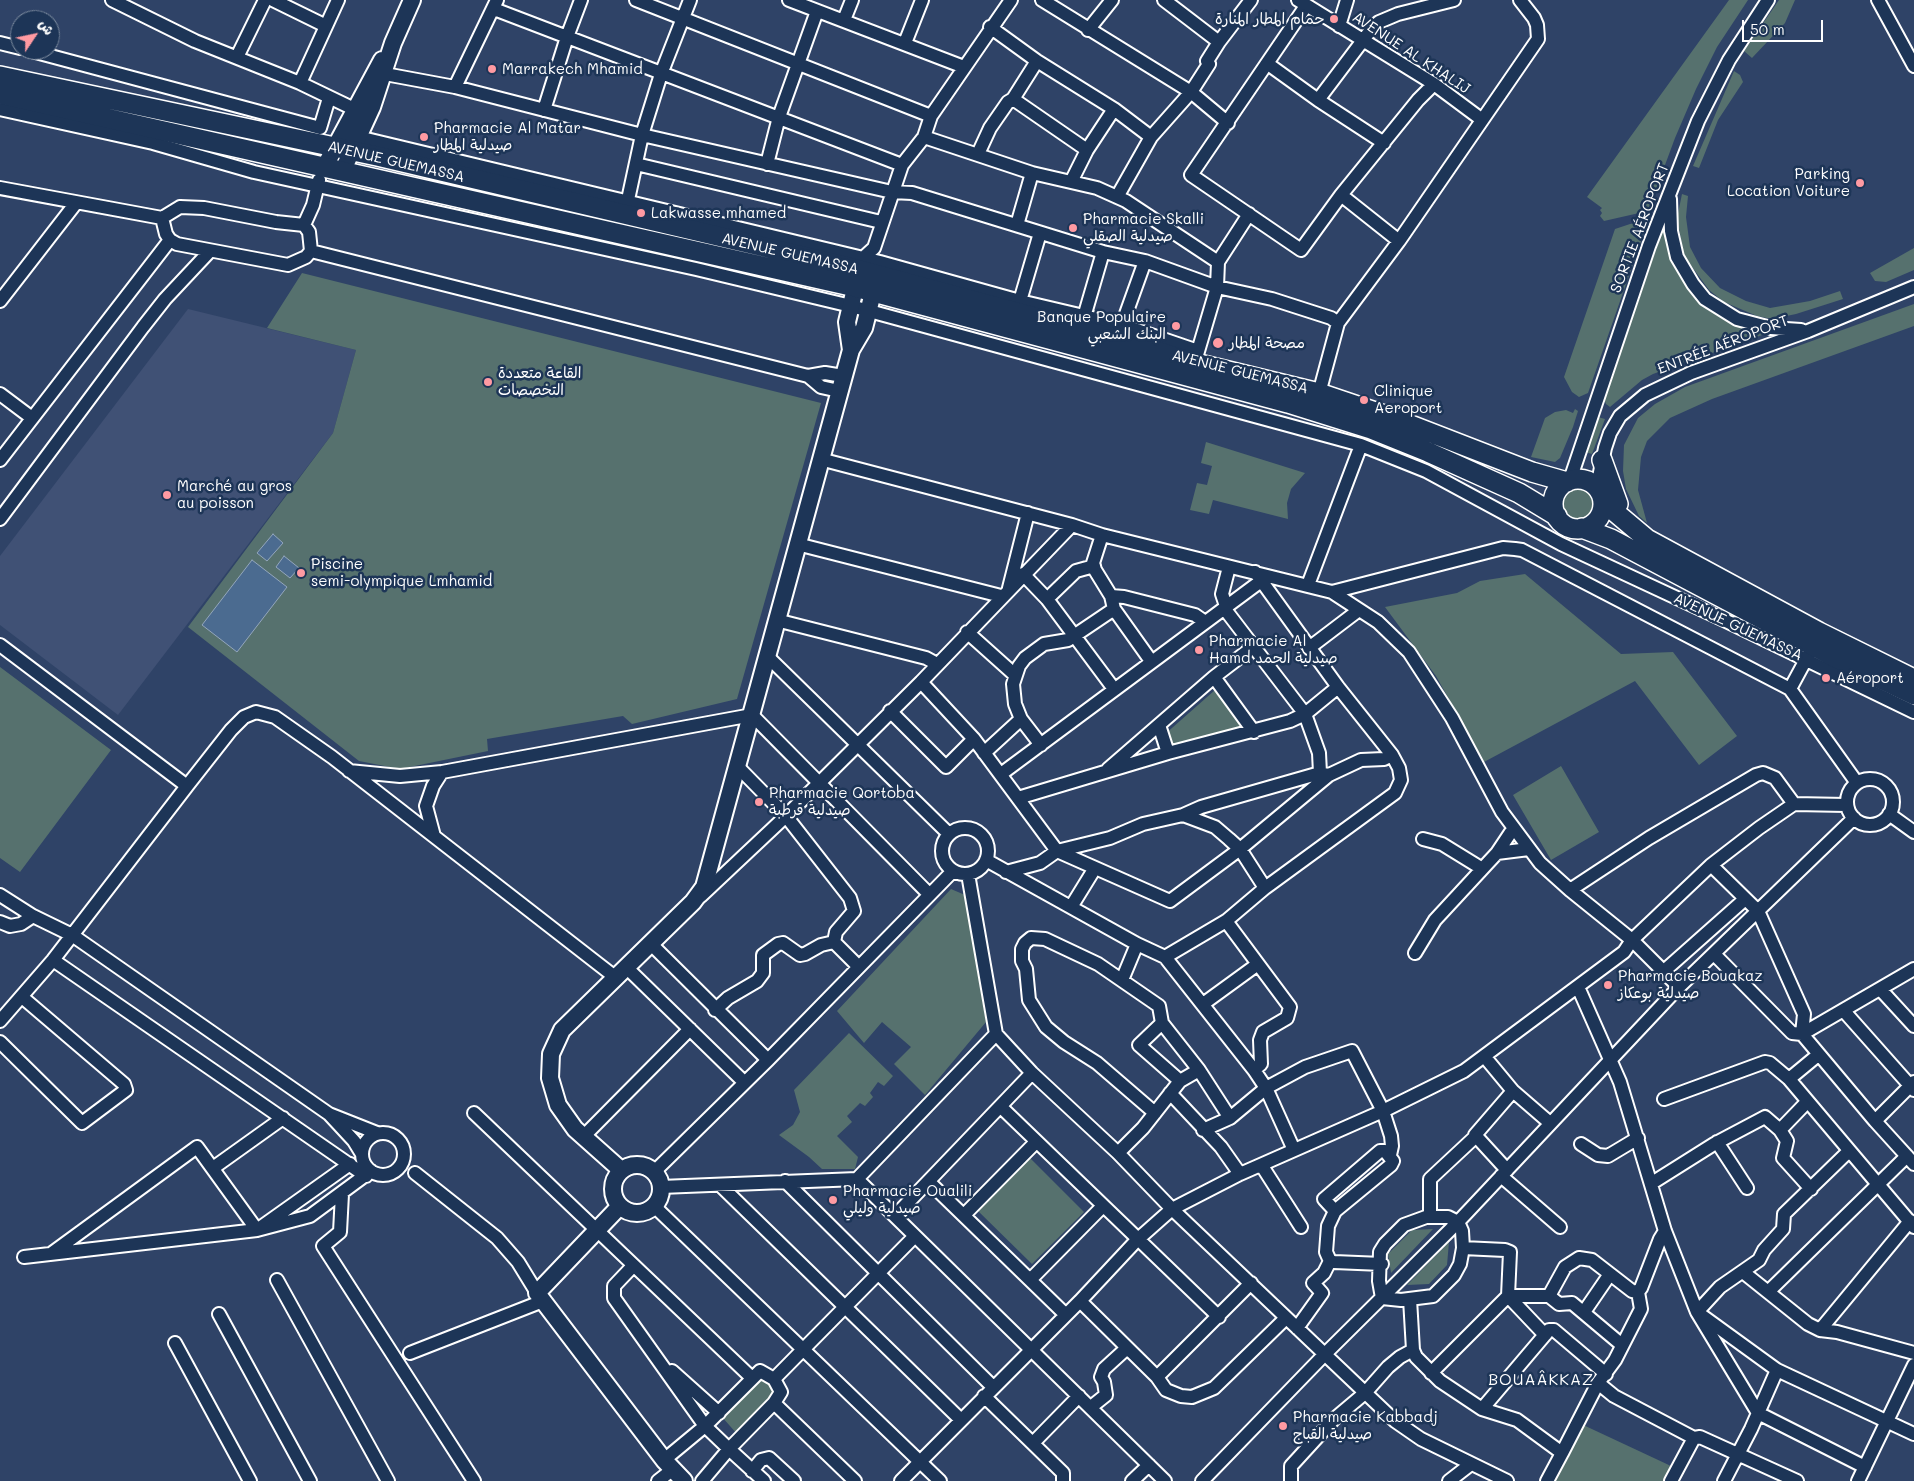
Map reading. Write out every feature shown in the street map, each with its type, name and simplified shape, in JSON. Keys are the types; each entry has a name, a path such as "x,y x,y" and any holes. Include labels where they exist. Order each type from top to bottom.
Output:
{"main road":[{"name":"AVENUE GUEMASSA","path":"0,76 348,145 626,209 1136,344 1197,357 1317,402 1371,430 1466,468 1525,496 1557,516"},
{"name":"AVENUE GUEMASSA","path":"0,94 140,124 266,155 868,274 1317,402 1390,417 1509,464 1568,481"},
{"path":"1602,460 1614,496 1630,527"},
{"path":"1583,479 1600,494 1602,512 1597,520 1582,528 1568,526 1557,516 1554,507 1554,497 1559,488 1568,481 1583,479"},
{"name":"AVENUE GUEMASSA","path":"1600,494 1630,527 1718,579 1813,646 1914,679"},
{"name":"AVENUE GUEMASSA","path":"1582,528 1611,539 1813,646 1914,696"}],"street":[{"path":"112,0 187,37 300,83 354,109"},
{"path":"236,57 265,0"},
{"path":"273,0 326,26"},
{"path":"300,83 338,0"},
{"path":"544,110 567,37 582,0"},
{"path":"636,0 931,116"},
{"path":"626,209 642,135 661,74 690,0"},
{"path":"789,0 964,67"},
{"path":"844,20 852,0"},
{"path":"905,43 922,0"},
{"path":"693,902 704,887 709,874 841,384 851,350 864,328 869,311 868,274 881,222 902,165 924,137 931,116 990,27 1011,0"},
{"path":"1042,0 1191,92 1228,123"},
{"path":"1088,30 1112,0"},
{"path":"1164,0 1219,42"},
{"path":"1117,197 1151,137 1191,92 1209,64 1207,61 1219,42 1251,0"},
{"path":"1339,26 1347,0"},
{"path":"1318,100 1373,27 1387,18 1454,0"},
{"path":"1317,402 1338,323 1399,241 1481,119 1538,39 1534,18 1520,0"},
{"name":"SORTIE AÉROPORT","path":"1568,481 1649,246 1715,84 1768,0"},
{"path":"1878,0 1914,66"},
{"path":"304,225 313,205 317,186 334,168 348,145 385,74 408,1"},
{"path":"1302,3 1268,64 1191,175 1302,250 1340,195 1418,100 1434,84"},
{"name":"AVENUE AL KHALIJ","path":"1302,3 1434,84 1481,119"},
{"path":"455,87 495,5 567,37 661,74 902,165"},
{"path":"767,164 779,117 817,11"},
{"path":"990,27 1037,61 1114,109 1151,137"},
{"path":"348,145 354,109 376,69 394,43"},
{"path":"60,59 320,128 329,98"},
{"path":"978,154 990,128 1008,102 1013,99 1037,61"},
{"path":"1268,64 1318,100 1384,143"},
{"path":"385,74 455,87 642,135 767,164 892,192 912,193 1103,252 1144,261 1217,287 1272,299 1331,318 1338,323"},
{"path":"1013,99 1087,150"},
{"name":"AVENUE GUEMASSA","path":"0,109 144,140 245,169 317,186 696,269 851,306 1361,445 1426,471 1561,544 1813,646 1914,712"},
{"path":"1072,180 1087,150 1114,109"},
{"path":"924,137 1032,173 1072,180 1097,188 1117,197 1218,262"},
{"path":"636,164 881,222"},
{"path":"313,205 330,189 334,168"},
{"path":"1017,225 1032,173"},
{"path":"0,188 162,218 180,207 204,208 276,222 304,225"},
{"path":"1670,194 1672,231 1677,257 1688,277 1705,299 1737,319 1758,326 1808,331"},
{"path":"1340,195 1399,241"},
{"path":"0,300 76,203"},
{"path":"868,274 1020,301 1122,326 1197,357 1217,287 1218,262 1248,214"},
{"path":"162,218 162,225 170,240 178,244 210,252 288,265 306,257 311,251 308,232 304,225"},
{"path":"1020,301 1040,233"},
{"path":"0,460 170,240"},
{"path":"311,251 808,376 826,374 841,384"},
{"path":"0,520 143,327 166,299 210,252"},
{"path":"1084,317 1103,252"},
{"path":"1122,326 1144,261"},
{"path":"851,350 847,322 851,306 868,274"},
{"name":"ENTRÉE AÉROPORT","path":"1600,494 1602,460 1607,440 1618,420 1628,408 1645,395 1691,373 1808,331 1914,287"},
{"path":"0,394 32,418"},
{"path":"1308,585 1361,445"},
{"path":"820,459 1229,567 1258,577 1308,585 1332,592 1378,622 1409,652 1452,718 1513,829 1529,849 1554,876 1632,940 1679,987"},
{"path":"1005,593 1028,513"},
{"path":"621,1170 583,1137 566,1117 553,1092 550,1078 552,1054 562,1030 693,902 731,870 786,816 921,682 967,632 1072,525"},
{"path":"1102,535 1094,566 1111,596 1114,609 1151,661"},
{"path":"797,544 1005,593"},
{"path":"1332,592 1503,548 1522,550 1790,689 1857,783"},
{"path":"1048,599 1076,570 1094,566"},
{"path":"1229,567 1222,594 1225,607 1253,647 1305,714 1325,774"},
{"path":"1023,574 1048,599 1114,689"},
{"path":"1001,774 1225,607 1258,577"},
{"path":"1165,957 1226,921 1265,888 1398,790 1402,774 1392,755 1338,688 1258,577"},
{"path":"1111,596 1124,596 1195,615 1205,622"},
{"path":"1041,744 1021,719 1014,699 1015,675 1025,658 1044,644 1075,636 1114,609"},
{"path":"1309,648 1359,610"},
{"path":"776,620 926,658 937,664"},
{"path":"967,632 1015,675"},
{"path":"0,645 187,786"},
{"path":"1790,689 1813,646"},
{"path":"1107,771 1214,677 1253,647"},
{"path":"767,656 949,834"},
{"path":"1214,677 1254,732"},
{"path":"921,682 974,739 1058,851 1170,901 1240,850 1325,774"},
{"path":"1018,798 1168,753 1254,732 1290,721 1305,714 1338,688"},
{"path":"890,711 946,767 974,739"},
{"path":"0,1021 53,960 231,730 244,717 256,712 265,712 283,722 434,836 621,972 690,1029 744,1082"},
{"path":"349,771 400,776 442,772 752,715"},
{"path":"752,715 929,894"},
{"path":"984,753 1021,719"},
{"path":"1159,725 1168,753"},
{"path":"1006,872 1040,863 1058,851 1110,838 1143,824 1183,815 1201,807 1325,774 1361,760 1384,758 1392,755"},
{"path":"738,767 786,816 831,871 854,906 854,911 850,918 836,932 834,942"},
{"path":"434,836 426,806 433,786 442,772"},
{"path":"1570,890 1649,838 1756,775 1763,773 1775,778 1794,804"},
{"path":"1871,779 1884,783 1888,788 1893,801 1889,814 1876,824 1868,825 1854,818 1846,805 1850,790 1857,783 1871,779"},
{"path":"901,1481 1080,1301 1137,1240 1172,1210 1240,1174 1262,1166 1383,1110 1464,1070 1624,952 1632,940 1711,866 1759,828 1794,804 1846,805"},
{"path":"1889,814 1914,832"},
{"path":"1183,815 1214,827 1240,850 1265,888"},
{"path":"1202,1481 1325,1354 1458,1222 1679,987 1854,818"},
{"path":"967,828 980,834 987,846 986,860 980,869 968,874 953,871 945,864 942,854 943,843 949,834 957,829 967,828"},
{"path":"1415,953 1435,920 1496,853 1513,829"},
{"path":"1423,839 1442,844 1481,868"},
{"path":"1496,853 1529,849"},
{"path":"986,860 1137,944 1165,957 1254,1070 1266,1088 1294,1150"},
{"path":"1711,866 1744,900 1758,911 1804,1014 1802,1034 1875,1122 1910,1160 1878,1186 1785,1273 1768,1292"},
{"path":"1071,908 1095,868"},
{"path":"654,1172 768,1060 953,871"},
{"path":"968,874 996,1034 1032,1073 1118,1153 1172,1210 1407,1431 1504,1480"},
{"path":"0,895 33,916 72,934 329,1114 377,1133 390,1134 401,1142 415,1172 497,1238 518,1262 540,1297 673,1470"},
{"path":"1664,970 1744,900"},
{"path":"0,922 10,926 22,924 33,916"},
{"path":"1226,921 1287,1001 1290,1011 1287,1018 1263,1032 1260,1040 1260,1064 1254,1070"},
{"path":"1155,1113 1097,1063 1064,1042 1046,1027 1028,1000 1026,969 1022,961 1024,943 1031,938 1045,939 1098,964 1159,1006 1162,1023 1199,1070 1230,1118"},
{"path":"834,942 859,967"},
{"path":"715,1010 728,998 751,986 761,976 763,955 778,944 783,943 800,955 821,945 834,942"},
{"path":"651,944 715,1010 768,1060"},
{"path":"1122,980 1137,944"},
{"path":"1714,954 1785,1028 1792,1033 1802,1034 1914,969"},
{"path":"53,960 350,1164 369,1173 384,1175 415,1172"},
{"path":"1203,1004 1258,964"},
{"path":"1578,987 1620,1082 1665,1231 1697,1312 1758,1413 1865,1467"},
{"path":"1880,989 1914,1026"},
{"path":"0,1042 82,1123 126,1090 124,1084 22,997"},
{"path":"1843,1010 1913,1086 1875,1122"},
{"path":"1162,1023 1139,1045 1180,1081"},
{"path":"583,1137 690,1029"},
{"path":"661,1187 857,1179 996,1034"},
{"path":"1203,1130 1230,1118 1266,1088 1305,1068 1352,1052 1383,1110 1392,1146 1390,1155 1385,1151 1380,1151 1324,1199 1335,1211 1328,1232 1326,1252 1330,1261"},
{"path":"1789,1079 1818,1055"},
{"path":"1484,1056 1513,1091 1550,1123"},
{"path":"1664,1099 1765,1062 1770,1063 1789,1079 1912,1224 1820,1330"},
{"path":"1118,1153 1155,1113 1180,1081 1199,1070"},
{"path":"895,1216 1032,1073"},
{"path":"1430,1217 1430,1180 1475,1138 1475,1133 1513,1091"},
{"path":"1170,1093 1221,1147 1240,1174"},
{"path":"1780,1130 1808,1102"},
{"path":"1001,1107 1102,1207 1219,1317"},
{"path":"474,1113 752,1378"},
{"path":"329,1114 362,1154 369,1173"},
{"path":"213,1168 283,1118"},
{"path":"1652,1183 1717,1142 1764,1118 1780,1130 1788,1143 1783,1158 1811,1189"},
{"path":"362,1154 366,1141 377,1133"},
{"path":"1475,1138 1504,1173 1560,1227"},
{"path":"1582,1144 1598,1156 1608,1156 1638,1138"},
{"path":"964,1215 1036,1142"},
{"path":"1717,1142 1748,1188"},
{"path":"52,1253 197,1147 257,1230"},
{"path":"390,1174 396,1171 403,1161 404,1149"},
{"path":"1697,1312 1720,1287 1759,1260 1764,1250 1784,1229 1784,1214 1849,1152"},
{"path":"257,1230 350,1164"},
{"path":"638,1164 654,1172 661,1187 659,1199 654,1206 644,1212 637,1213 620,1206 613,1190 615,1179 621,1170 638,1164"},
{"path":"1262,1166 1301,1227"},
{"path":"24,1257 257,1230 310,1216 369,1173"},
{"path":"857,1179 1165,1481"},
{"path":"785,1181 993,1387"},
{"path":"929,1182 1066,1315"},
{"path":"720,1185 961,1420"},
{"path":"342,1194 340,1232 323,1246 474,1481"},
{"path":"410,1353 540,1297 596,1230 620,1206"},
{"path":"654,1206 940,1481"},
{"path":"1031,1279 1102,1207"},
{"path":"1430,1217 1448,1217 1458,1222 1462,1231 1463,1248 1460,1264 1446,1286 1432,1296 1410,1299 1382,1298 1380,1252 1384,1244 1404,1225 1430,1217"},
{"path":"1638,1292 1642,1288 1660,1239 1665,1231"},
{"path":"774,1379 915,1236"},
{"path":"1431,1373 1508,1296 1510,1252 1505,1250 1463,1248"},
{"path":"1549,1296 1565,1267 1579,1258 1592,1260 1632,1291 1638,1292"},
{"path":"1330,1261 1382,1264"},
{"path":"1297,1328 1322,1292 1313,1283 1324,1273 1330,1261"},
{"path":"633,1266 614,1286 614,1298 705,1426 764,1481"},
{"path":"1743,1272 1808,1324 1820,1330 1837,1332 1914,1353"},
{"path":"1584,1312 1610,1274"},
{"path":"276,1280 388,1481"},
{"path":"1157,1377 1251,1284"},
{"path":"1546,1481 1641,1309 1638,1292"},
{"path":"1508,1296 1549,1296 1559,1304 1572,1303 1622,1345"},
{"path":"1508,1296 1544,1335"},
{"path":"1410,1299 1413,1350 1416,1357 1431,1373 1482,1409 1517,1420 1562,1453"},
{"path":"1080,1301 1157,1377 1166,1390 1181,1396 1192,1397 1207,1392 1286,1318"},
{"path":"1697,1312 1777,1370 1914,1434"},
{"path":"219,1314 310,1481"},
{"path":"1482,1409 1544,1335 1549,1330 1554,1330 1602,1379 1614,1396 1694,1438 1700,1437 1737,1454 1770,1475 1797,1481"},
{"path":"175,1343 250,1481"},
{"path":"1091,1407 1106,1395 1104,1382 1101,1377 1104,1369 1127,1348"},
{"path":"1291,1481 1291,1466 1333,1420 1365,1393 1394,1362 1413,1350"},
{"path":"1858,1481 1914,1365"},
{"path":"663,1368 671,1371 719,1413"},
{"path":"1724,1481 1777,1370"},
{"path":"658,1481 673,1470 705,1426 752,1378 760,1371 774,1379 781,1392 774,1403 729,1449 702,1481"},
{"path":"984,1396 1063,1473 1062,1481"},
{"path":"1033,1443 1079,1396"},
{"path":"774,1403 855,1481"},
{"path":"1671,1481 1694,1438"},
{"path":"752,1471 761,1460 770,1458 794,1481"},
{"path":"1449,1481 1471,1464"},
{"path":"1132,1481 1149,1465"}],"shaded area":[{"name":"Marché au gros au poisson","path":"188,309 356,350 333,433 118,715 0,625 0,556"},
{"path":"273,534 283,543 267,561 257,553"},
{"path":"284,556 299,568 290,578 276,567"},
{"path":"252,560 287,587 237,652 202,625"}],"green space":[{"path":"1729,0 1748,0 1717,47 1696,89 1675,138 1648,211 1604,221 1600,216 1602,208 1587,197"},
{"path":"1779,0 1795,0 1785,23 1752,58 1744,51"},
{"path":"1734,71 1740,75 1743,82 1718,120 1699,168 1693,166"},
{"path":"1682,194 1688,196 1686,217 1690,247 1701,268 1720,288 1746,301 1770,308 1810,301 1840,291 1843,299 1796,314 1772,319 1757,316 1724,302 1709,290 1684,256 1677,218"},
{"path":"1648,221 1588,393 1579,397 1572,392 1564,377 1615,229"},
{"path":"1663,229 1675,268 1691,294 1710,311 1732,322 1765,334 1653,374 1642,380 1610,407 1604,399"},
{"path":"1914,248 1914,270 1886,282 1875,281 1870,273"},
{"path":"302,273 821,403 737,699 632,724 623,716 487,739 488,751 400,769 359,761 188,627 333,433 356,350 267,328"},
{"path":"1914,304 1914,326 1712,399 1670,418 1647,441 1641,457 1638,490 1647,523 1639,516 1626,489 1623,471 1624,445 1638,418 1655,404 1685,387"},
{"path":"1575,409 1578,411 1560,458 1555,462 1531,457 1545,418 1555,412 1566,410 1573,413"},
{"path":"1594,416 1605,419 1592,454 1582,451"},
{"path":"1206,442 1305,473 1291,489 1287,503 1288,519 1213,500 1209,514 1190,510 1197,483 1207,485 1212,466 1201,463"},
{"path":"1579,485 1586,486 1592,490 1596,496 1596,510 1592,516 1586,520 1579,521 1572,520 1566,516 1562,510 1561,503 1562,496 1566,490 1572,486"},
{"path":"1525,574 1621,654 1673,652 1737,736 1699,765 1635,681 1484,762 1436,676 1385,607 1457,593 1480,581"},
{"path":"0,667 111,750 20,872 0,858"},
{"path":"1215,690 1247,730 1170,749 1164,735"},
{"path":"1561,766 1599,832 1551,860 1513,795"},
{"path":"951,889 965,895 986,1022 925,1095 894,1064 911,1047 882,1022 864,1043 837,1011"},
{"path":"849,1033 893,1076 884,1086 878,1082 870,1093 873,1097 865,1106 860,1103 847,1116 852,1122 837,1136 858,1157 855,1169 822,1169 779,1135 793,1125 800,1112 794,1090"},
{"path":"1029,1157 1084,1212 1032,1264 977,1210"},
{"path":"1433,1229 1391,1273 1388,1254 1412,1230"},
{"path":"1449,1242 1447,1265 1429,1284 1407,1285"},
{"path":"761,1375 778,1392 738,1435 722,1417"},
{"path":"1579,1423 1671,1466 1664,1481 1552,1481"}],"place":[{"name":"حمام المطار المنارة","path":"1334,19"},
{"name":"Marrakech Mhamid","path":"492,69"},
{"name":"Pharmacie Al Matar صيدلية المطار","path":"424,137"},
{"name":"Parking Location Voiture","path":"1860,183"},
{"name":"Lakwasse mhamed","path":"641,213"},
{"name":"Pharmacie Skalli صيدلية الصقلي","path":"1073,228"},
{"name":"Banque Populaire البنك الشعبي","path":"1176,326"},
{"name":"مصحة المطار","path":"1218,343"},
{"name":"القاعة متعددة التخصصات","path":"488,382"},
{"name":"Clinique Aeroport","path":"1364,400"},
{"name":"Marché au gros au poisson","path":"167,495"},
{"name":"Piscine semi-olympique Lmhamid","path":"301,573"},
{"name":"Pharmacie Al Hamd صيدلية الحمد","path":"1199,650"},
{"name":"Aéroport","path":"1826,678"},
{"name":"Pharmacie Qortoba صيدلية قرطبة","path":"759,802"},
{"name":"Pharmacie Bouakaz صيدلية بوعكاز","path":"1608,985"},
{"name":"Pharmacie Oualili صيدلية وليلي","path":"833,1200"},
{"name":"Pharmacie Kabbadj صيدلية القباج","path":"1283,1426"}],"district":[{"name":"BOUAÂKKAZ","path":"1541,1380"}]}
